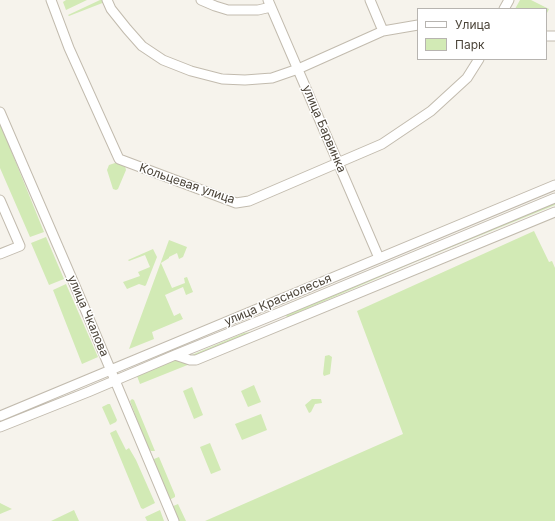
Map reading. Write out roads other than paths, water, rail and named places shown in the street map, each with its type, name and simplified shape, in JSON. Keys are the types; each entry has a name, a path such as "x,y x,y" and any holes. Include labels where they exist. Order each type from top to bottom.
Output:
{"street":[{"name":"Кольцевая улица","path":"51,0 77,65 119,159 236,203 248,201 382,144 431,111 467,78 478,60"},
{"path":"107,0 127,29 142,46 163,60 191,71 222,79 245,80 272,78 298,69 383,31 417,25"},
{"path":"201,0 228,10 258,10 270,3"},
{"path":"370,0 383,31"},
{"name":"улица Барвинка","path":"270,3 379,258"},
{"name":"улица Чкалова","path":"0,112 174,521"},
{"name":"улица Краснолесья","path":"0,416 555,185"},
{"name":"улица Краснолесья","path":"0,427 115,381 555,198"},
{"path":"0,200 20,246 0,254"},
{"name":"улица Краснолесья","path":"175,355 190,360 196,360 555,212"}]}
